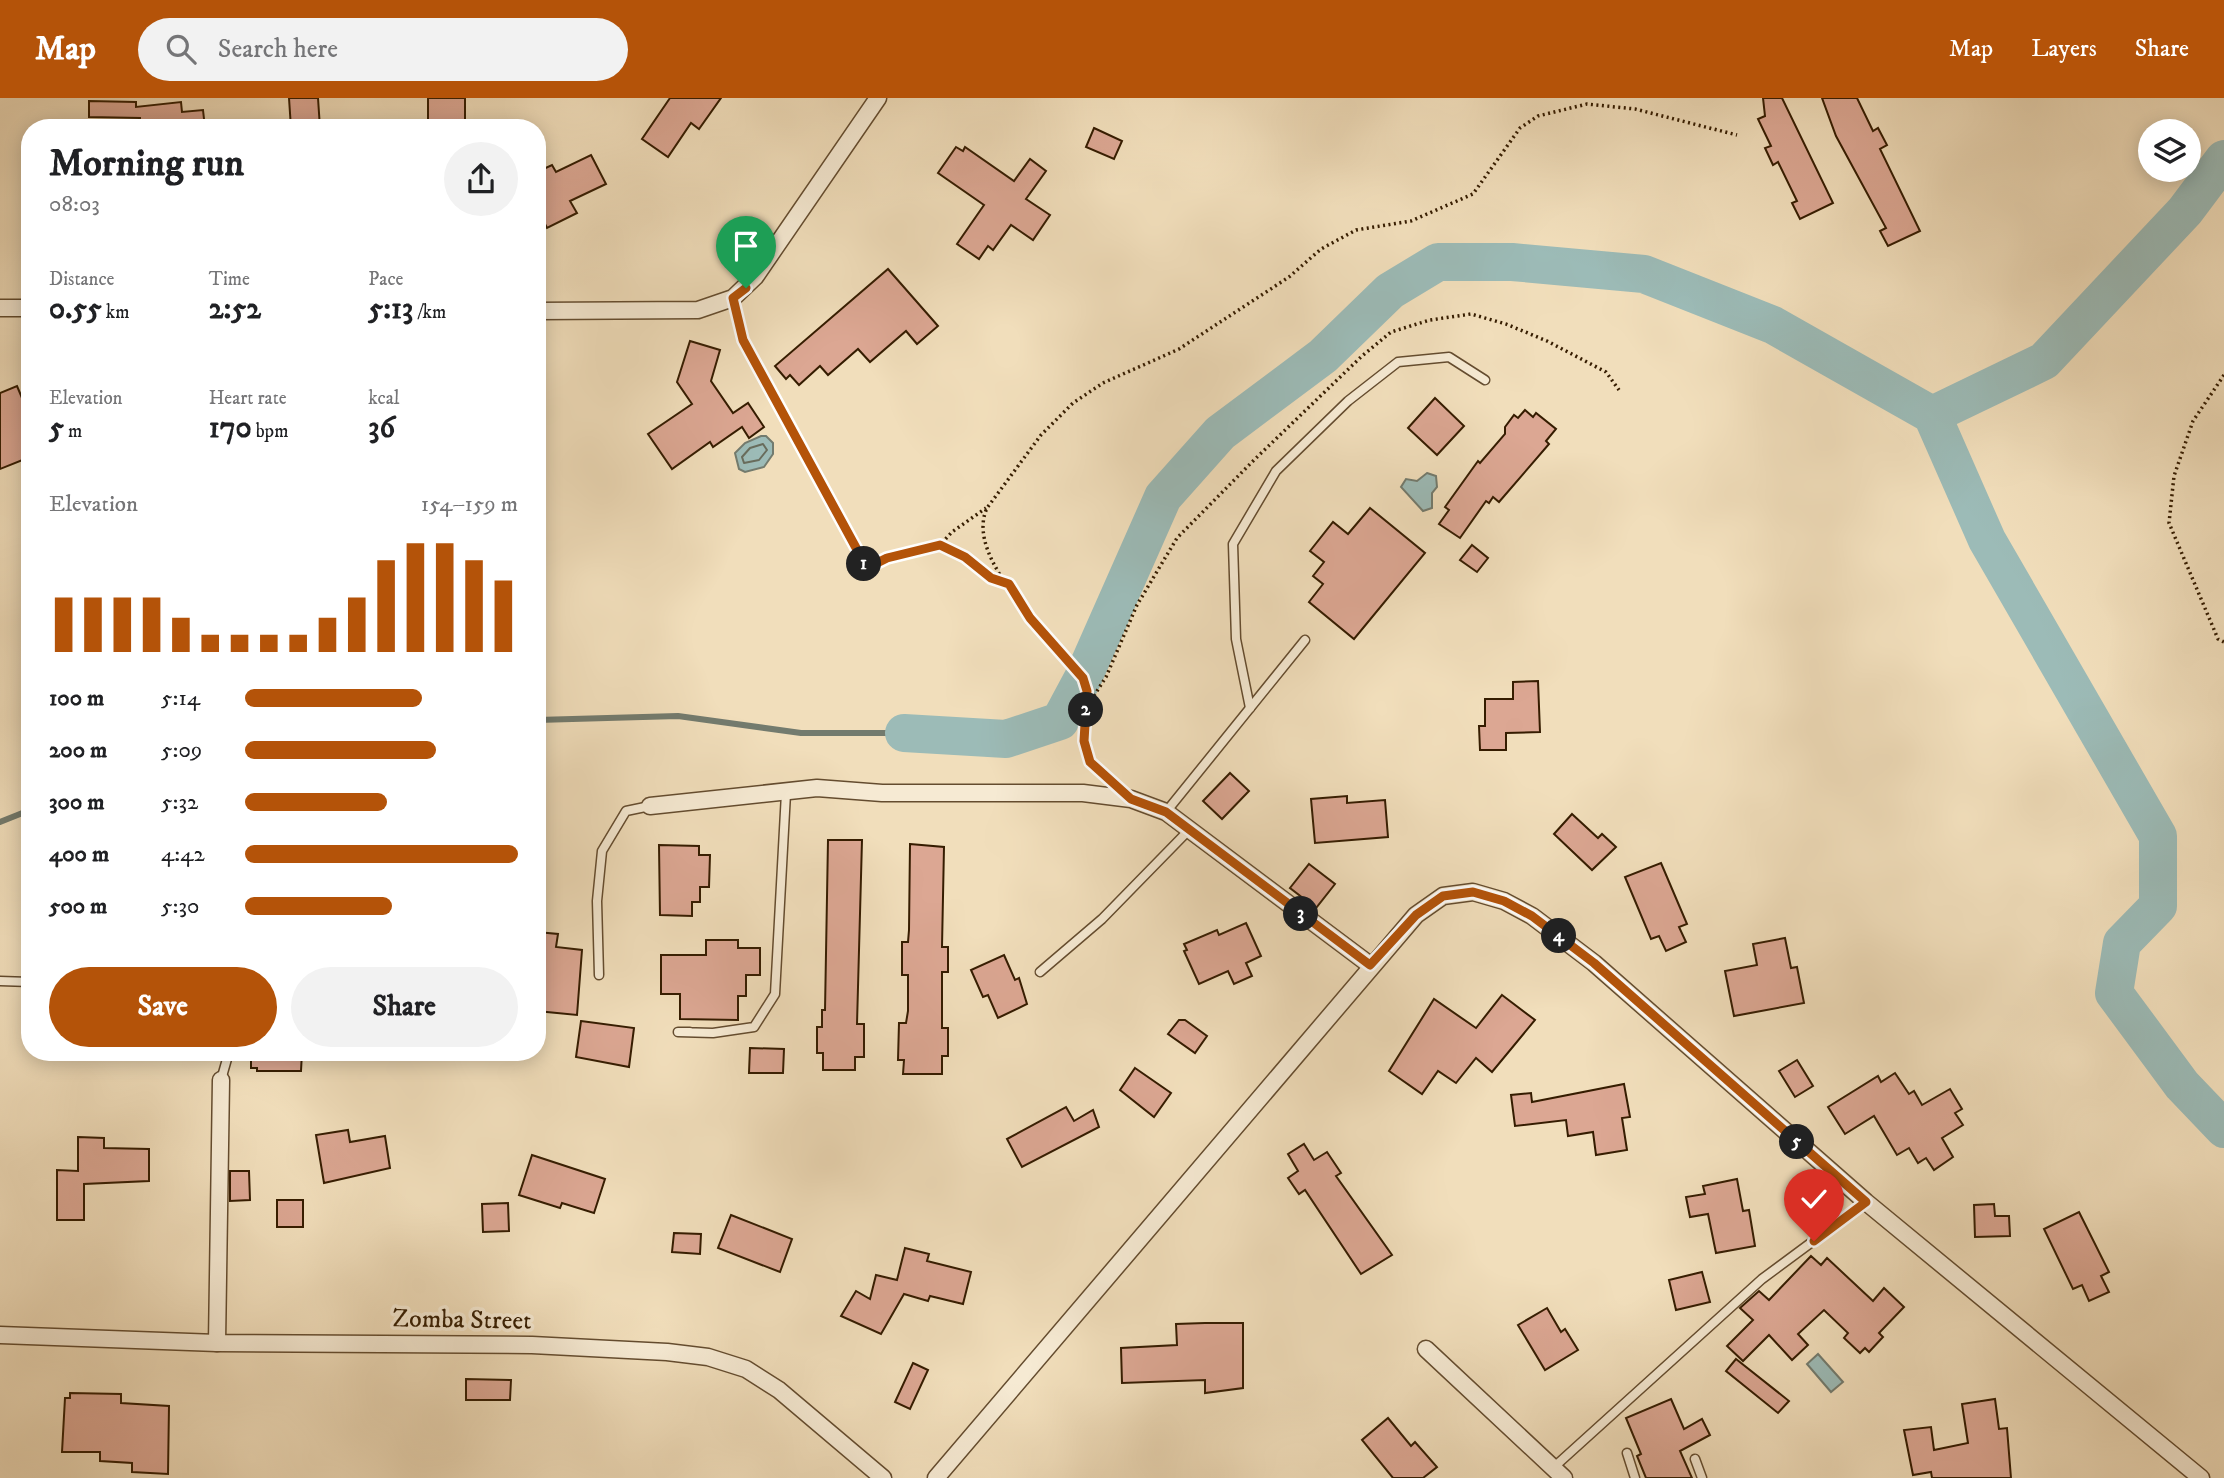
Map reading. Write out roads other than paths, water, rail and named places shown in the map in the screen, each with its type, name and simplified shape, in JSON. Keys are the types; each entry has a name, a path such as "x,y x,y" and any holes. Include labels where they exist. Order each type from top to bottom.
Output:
{"street":[{"path":"546,311 698,310 733,298 755,277 878,98"},
{"path":"0,308 21,308"},
{"path":"650,806 817,788 882,793 1083,793 1131,799 1166,812 1370,965"},
{"path":"936,1478 1370,965 1416,915 1443,896 1473,892 1504,901 1532,916 1594,963 1866,1202 2200,1478"},
{"path":"217,1343 221,1080"},
{"name":"Zomba Street","path":"0,1335 217,1343 532,1345 653,1351 708,1357 746,1369 779,1390 883,1478"},
{"path":"1426,1349 1558,1473"}],"lane":[{"path":"1250,708 1236,639 1233,544 1276,471 1349,401 1398,362 1450,357 1485,380"},
{"path":"1166,812 1305,640"},
{"path":"690,1032 678,1032 713,1032 754,1027 775,994 786,793"},
{"path":"599,975 597,901 602,850 626,811 650,806"},
{"path":"1040,972 1102,919 1189,830"},
{"path":"0,981 21,982"},
{"path":"221,1080 226,1061"},
{"path":"1558,1473 1732,1304 1866,1202"},
{"path":"1627,1453 1635,1478"},
{"path":"1695,1459 1702,1478"}],"water":[{"path":"766,436 773,443 773,454 764,467 745,472 739,469 735,453 745,443"},
{"path":"1427,473 1436,476 1437,487 1432,493 1432,508 1423,511 1401,487 1406,479 1417,481"},
{"path":"1818,1354 1843,1382 1831,1392 1807,1364"}],"waterway":[{"path":"1932,415 2044,361 2185,211 2224,159"},
{"path":"904,733 1006,739 1060,721 1083,678 1163,497 1220,433 1323,356 1390,291 1438,262 1512,262 1644,274 1773,325 1932,415 1987,540 2158,836 2158,906 2122,943 2114,993 2182,1085 2224,1129"},
{"path":"546,720 678,716 801,733 904,733"},
{"path":"0,822 21,814"}]}
